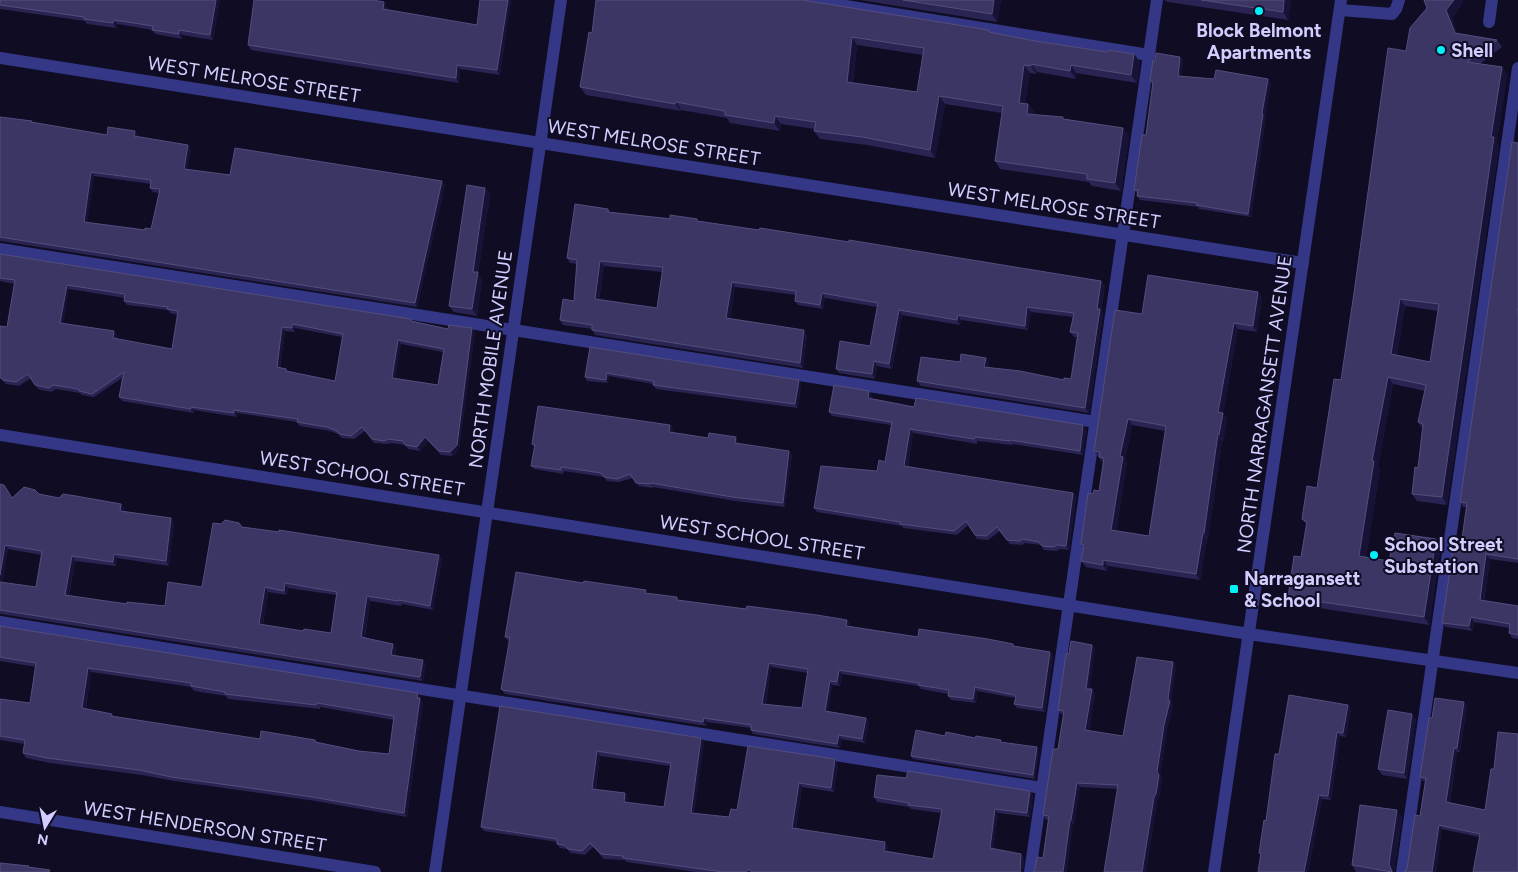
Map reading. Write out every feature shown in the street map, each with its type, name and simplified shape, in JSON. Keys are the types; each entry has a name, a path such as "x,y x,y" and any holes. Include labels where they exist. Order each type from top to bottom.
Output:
{"street":[{"name":"NORTH MOBILE AVENUE","path":"434,872 560,0"},
{"path":"810,0 1149,56"},
{"path":"1030,872 1157,0"},
{"path":"1340,5 1392,14 1399,0"},
{"path":"1489,22 1492,0"},
{"name":"NORTH NARRAGANSETT AVENUE","path":"1214,872 1340,5"},
{"name":"WEST MELROSE STREET","path":"0,58 1303,263"},
{"path":"1402,872 1515,107 1518,68"},
{"path":"0,249 1096,422"},
{"name":"WEST SCHOOL STREET","path":"0,435 1249,634 1518,673"},
{"path":"0,622 1042,788"},
{"name":"WEST HENDERSON STREET","path":"0,812 375,872"}],"building":[{"path":"0,0 216,0 210,35 179,30 179,34 152,30 153,26 114,20 113,23 0,5"},
{"path":"254,0 373,0 384,2 383,9 477,25 480,0 508,0 497,70 457,65 456,78 248,45"},
{"path":"596,0 802,0 989,30 989,32 1035,41 1107,52 1108,50 1134,54 1131,75 1071,65 1070,71 1031,64 1031,66 1024,65 1019,103 1028,104 1027,114 1063,117 1063,119 1123,128 1115,183 1087,179 1087,174 995,161 1003,106 939,96 930,150 862,137 814,131 816,122 775,116 774,123 725,115 725,111 580,87 589,32 592,33","holes":["852,37 924,48 917,92 847,82"]},
{"path":"903,0 994,0 992,14"},
{"path":"1201,0 1284,0 1283,12"},
{"path":"1424,0 1454,0 1446,10 1455,33 1497,40 1467,62 1502,67 1491,137 1494,137 1442,497 1412,494 1415,467 1418,468 1423,424 1418,422 1426,385 1388,377 1372,461 1374,461 1359,556 1389,561 1395,533 1436,539 1424,617 1288,597 1294,556 1301,557 1307,522 1302,519 1307,486 1317,488 1334,379 1341,380 1388,48 1406,51 1410,28 1427,8","holes":["1400,299 1439,304 1430,362 1391,354"]},
{"path":"1156,53 1180,57 1178,76 1214,79 1216,70 1268,79 1248,214 1196,205 1197,203 1137,196 1138,190 1134,190 1142,135 1146,135 1153,82 1150,81"},
{"path":"0,117 107,135 108,127 135,131 134,136 188,145 184,169 230,175 235,148 442,181 415,303 0,237","holes":["91,172 151,180 150,188 160,189 151,229 145,228 145,230 84,222"]},
{"path":"1512,142 1518,143 1518,559 1486,554 1480,600 1518,606 1518,635 1509,633 1510,624 1471,617 1469,626 1442,623 1454,544 1461,546 1467,503 1460,502"},
{"path":"467,185 485,188 473,272 478,272 472,309 449,306"},
{"path":"575,204 608,209 608,212 670,219 670,215 759,230 760,228 849,242 849,240 1101,281 1097,309 1100,309 1085,408 917,381 921,357 960,362 961,354 986,358 984,367 1020,371 1064,380 1064,378 1071,379 1078,333 1070,332 1074,313 1027,307 1025,326 958,315 957,320 899,310 889,364 874,361 872,374 836,369 840,341 870,346 878,303 822,293 820,305 795,301 796,291 732,282 726,318 804,330 800,363 592,330 592,325 560,320 563,299 574,301 577,260 567,258","holes":["600,261 663,267 657,308 595,299"]},
{"path":"0,254 411,319 411,321 448,329 449,325 472,328 457,445 450,452 439,451 425,437 417,447 405,445 403,441 372,439 362,427 351,436 340,434 327,427 297,422 298,419 234,410 234,413 191,407 191,409 119,397 124,372 92,394 79,391 78,389 53,385 49,388 35,385 28,374 16,382 3,380 0,377 0,326 7,327 15,280 0,278","holes":["67,285 125,294 124,301 168,307 167,309 178,311 172,349 113,338 114,331 60,323","293,324 343,334 335,381 286,371 286,369 277,367 282,327 292,328","398,340 444,349 438,385 392,378"]},
{"path":"1148,275 1258,292 1253,326 1234,323 1218,412 1223,413 1196,574 1103,560 1103,565 1081,561 1084,545 1081,544 1088,493 1093,494 1094,490 1099,491 1104,458 1099,457 1100,452 1094,451 1115,310 1142,314","holes":["1128,419 1166,426 1149,536 1111,530 1123,457 1120,456"]},
{"path":"590,347 799,380 795,404 653,385 654,381 607,373 606,380 585,377"},
{"path":"834,385 869,391 868,398 914,407 916,398 1083,425 1080,451 1010,440 975,437 974,439 910,429 904,466 1073,493 1066,546 1042,546 1039,542 1023,539 1019,541 1007,540 997,527 986,536 975,535 966,521 954,531 900,524 900,522 814,508 821,466 877,471 879,460 885,462 892,422 829,412"},
{"path":"538,406 670,425 669,432 708,438 709,433 736,437 735,443 789,451 783,503 732,497 651,483 636,483 630,474 617,479 604,477 601,473 561,467 561,470 531,466 535,445 532,444"},
{"path":"0,484 4,485 12,498 24,487 35,490 39,494 59,498 63,494 121,504 120,511 171,518 166,561 114,554 113,562 72,556 65,595 127,604 127,602 165,606 168,582 202,587 213,523 221,524 225,520 239,523 242,527 279,532 279,530 439,555 430,606 367,596 361,637 393,644 391,655 423,660 420,677 0,610 0,582 36,587 42,551 5,545 0,575","holes":["285,583 337,592 331,633 259,624 265,587 284,591"]},
{"path":"516,572 583,583 584,581 646,590 645,593 677,597 677,600 746,609 747,606 817,615 847,620 846,626 918,637 919,629 988,639 1013,644 1013,646 1050,652 1042,708 1014,704 1016,697 1014,695 975,687 973,699 948,696 949,690 918,685 919,683 839,670 837,682 830,681 825,711 866,718 862,739 839,735 837,744 751,730 751,725 704,718 703,722 502,690 510,637 505,637","holes":["769,663 808,669 802,708 762,704"]},
{"path":"0,626 418,693 417,698 420,698 404,813 306,796 23,753 25,740 0,736 0,699 30,703 36,663 0,657","holes":["88,668 191,683 191,686 225,692 225,694 316,705 317,703 394,716 389,754 359,751 315,742 315,740 261,731 260,739 111,716 112,714 82,708"]},
{"path":"1071,641 1092,645 1086,689 1092,689 1085,730 1123,736 1137,657 1173,662 1168,699 1170,701 1164,725 1157,772 1159,775 1142,872 1104,872 1118,785 1077,783 1063,872 1033,872 1037,857 1043,858 1049,816 1043,815 1053,749 1058,749 1064,711 1058,710 1066,654 1069,654"},
{"path":"1289,695 1348,705 1343,733 1337,732 1328,796 1319,795 1304,872 1258,872 1261,853 1259,853 1264,820 1266,821 1275,754 1279,754"},
{"path":"1435,698 1464,702 1457,748 1454,748 1446,802 1485,810 1491,769 1494,769 1498,732 1518,734 1518,872 1473,872 1480,834 1439,825 1432,872 1404,872 1407,869 1415,815 1420,816 1426,778 1420,777 1429,718 1432,718"},
{"path":"500,706 701,738 691,813 729,817 731,809 737,810 748,746 835,759 831,788 799,783 792,828 885,842 884,851 933,859 942,809 908,805 909,803 874,797 877,775 906,778 908,771 1030,791 1027,813 995,809 990,848 1021,854 1021,872 752,872 749,869 745,872 723,872 601,854 590,843 582,851 568,849 564,845 557,844 557,839 481,827","holes":["597,751 671,763 664,807 624,802 625,793 592,789"]},
{"path":"1388,710 1412,714 1404,773 1378,769"},
{"path":"916,730 945,736 946,732 975,738 976,736 1001,740 1000,742 1037,747 1033,775 911,756"},
{"path":"1360,805 1397,810 1389,864 1392,872 1352,865"},
{"path":"0,863 50,870 49,872 0,872"}],"place":[{"name":"Block Belmont Apartments","path":"1259,11"},
{"name":"Shell","path":"1441,50"},
{"name":"School Street Substation","path":"1374,555"},
{"name":"Narragansett & School","path":"1234,589"}]}
